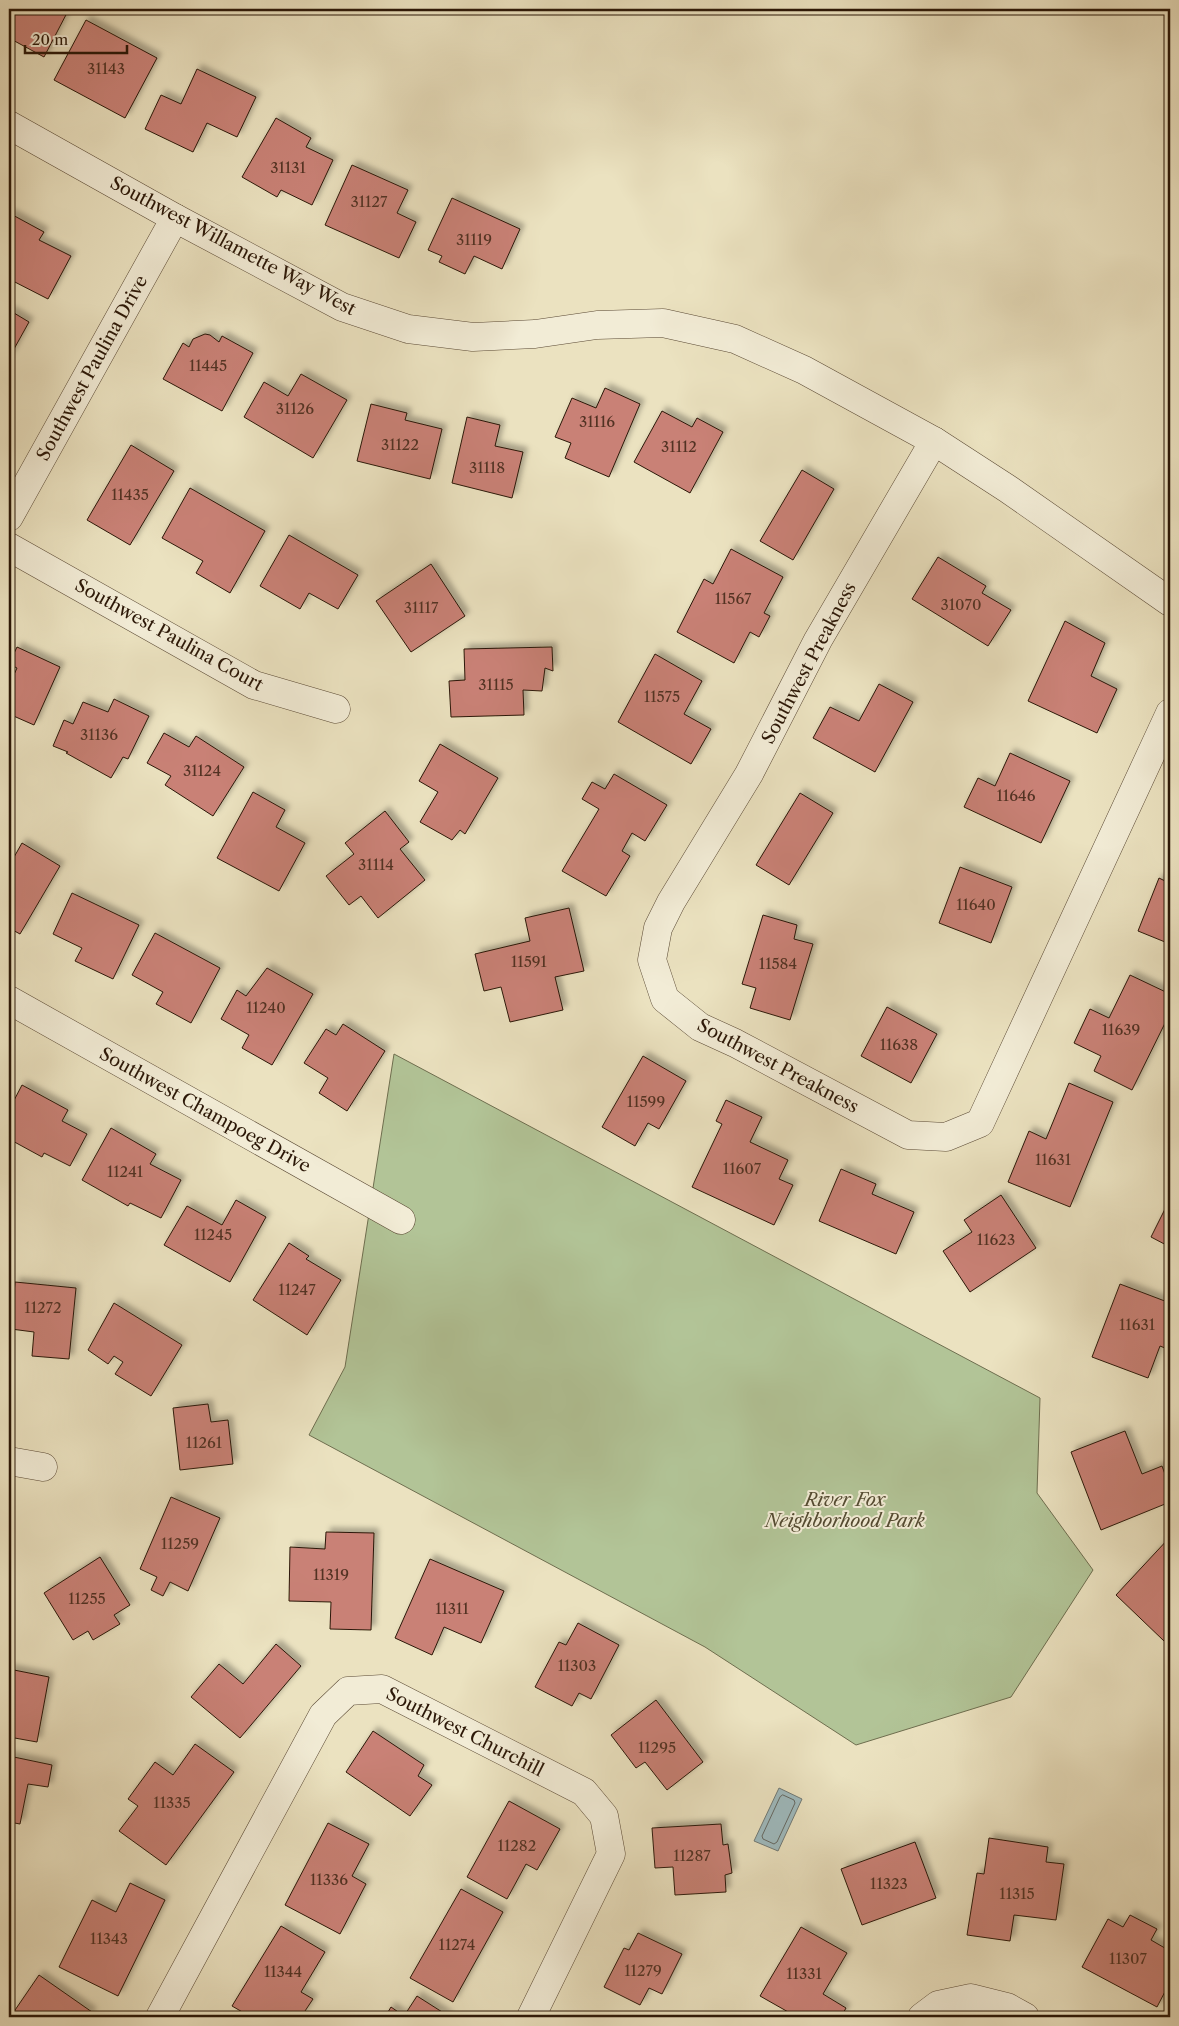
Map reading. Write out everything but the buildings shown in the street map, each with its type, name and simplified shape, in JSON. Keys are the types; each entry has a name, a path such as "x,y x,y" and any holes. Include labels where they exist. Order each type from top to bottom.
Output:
{"street":[{"name":"Southwest Willamette Way West","path":"9,125 175,218 342,307 408,329 473,337 535,334 597,325 664,323 735,339 804,370 934,441 1008,489 1170,602"},
{"name":"Southwest Paulina Drive","path":"9,517 175,218"},
{"name":"Southwest Preakness","path":"934,441 818,640 749,774 658,928 652,960 665,999 700,1027 735,1043 908,1135 946,1137 980,1123 1170,713"},
{"name":"Southwest Paulina Court","path":"9,547 254,685 336,709"},
{"name":"Southwest Champoeg Drive","path":"9,1000 402,1220"},
{"path":"9,1461 43,1467"},
{"name":"Southwest Churchill","path":"160,2017 323,1715 348,1691 382,1689 584,1792 604,1816 611,1854 531,2017"},
{"path":"922,2017 938,2005 971,1998 1007,2008 1024,2017"}],"green space":[{"name":"River Fox Neighborhood Park","path":"394,1054 1040,1398 1037,1493 1093,1570 1011,1697 856,1745 705,1647 309,1435 345,1367"}],"water":[{"path":"779,1788 802,1799 778,1851 754,1841"}]}
